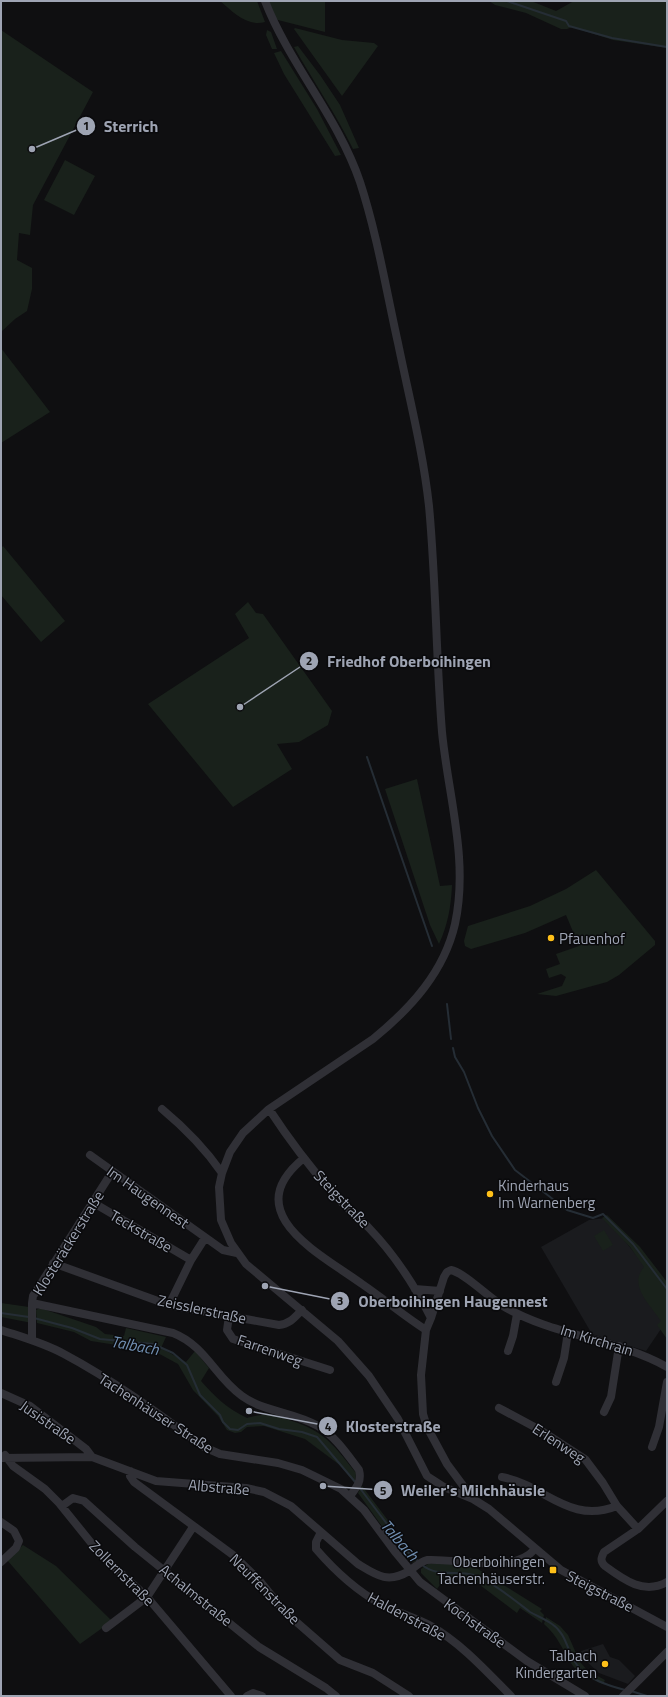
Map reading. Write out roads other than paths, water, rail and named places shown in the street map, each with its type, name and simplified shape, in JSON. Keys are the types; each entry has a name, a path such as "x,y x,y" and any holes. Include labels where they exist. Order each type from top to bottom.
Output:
{"street":[{"path":"265,1 281,36 329,116 346,148 360,184 376,242 427,487 431,533 440,705 457,840 460,877 456,921 449,944 434,974 414,1001 390,1026 269,1109 243,1133 230,1152 222,1173 219,1187 221,1220 238,1253 257,1274 302,1310 343,1346 369,1376 398,1419 427,1476 444,1487 473,1499"},
{"path":"162,1109 190,1133 210,1155 222,1173"},
{"name":"Steigstraße","path":"269,1109 304,1158 333,1193 370,1229 415,1288 431,1318 426,1330 421,1376 423,1414 432,1438 447,1464 473,1499 489,1509 561,1570 667,1627"},
{"name":"Im Haugennest","path":"90,1156 223,1250 238,1253"},
{"path":"304,1158 288,1172 280,1184 278,1192 280,1204 289,1227 319,1256 361,1283 426,1330"},
{"name":"Klosteräckerstraße","path":"32,1335 33,1296 112,1172"},
{"name":"Teckstraße","path":"92,1202 191,1260"},
{"name":"Im Haugennest","path":"169,1305 191,1260 206,1238"},
{"name":"Zeisslerstraße","path":"53,1263 169,1305 285,1325 302,1310"},
{"name":"Im Kirchrain","path":"431,1318 447,1272 451,1270 464,1275 491,1299 517,1314 568,1332 640,1353 667,1367"},
{"path":"415,1288 440,1291"},
{"path":"32,1307 173,1333 189,1341 202,1352 230,1386 241,1395 261,1406 307,1421 324,1430 337,1442 359,1470 360,1481 351,1493"},
{"path":"508,1351 513,1336 517,1314"},
{"name":"Farrenweg","path":"229,1316 227,1330 233,1338 330,1370"},
{"name":"Tachenhäuser Straße","path":"1,1330 32,1335 116,1386 204,1447 220,1454 278,1463 302,1470 351,1493 413,1568"},
{"path":"556,1382 564,1358 568,1332"},
{"path":"604,1412 611,1398 619,1346"},
{"path":"652,1447 659,1427 667,1382"},
{"name":"Jusistraße","path":"1,1392 30,1406 92,1456"},
{"name":"Erlenweg","path":"499,1408 542,1431 586,1458 617,1506 638,1529"},
{"name":"Albstraße","path":"3,1456 92,1456 164,1483 246,1488 264,1492 291,1506 358,1564 380,1576 392,1579 413,1568"},
{"name":"Zollernstraße","path":"3,1456 13,1466 45,1489 62,1506 101,1555 147,1597 231,1696"},
{"name":"Neuffenstraße","path":"130,1471 130,1476 134,1482 232,1555 259,1580 285,1612 340,1660 373,1674 409,1696"},
{"path":"502,1477 518,1480 555,1502 579,1510 591,1512 617,1506"},
{"name":"Achalmstraße","path":"62,1506 73,1498 84,1501 136,1547 259,1647 326,1688 336,1696"},
{"path":"667,1501 638,1529 604,1552 601,1558 605,1566 640,1586 654,1588 667,1582"},
{"path":"1,1522 14,1531 19,1540 16,1548 1,1562"},
{"path":"106,1628 147,1597 193,1527"},
{"name":"Haldenstraße","path":"321,1532 316,1542 316,1550 339,1575 358,1590 381,1604 421,1621 451,1639 511,1696"},
{"path":"413,1568 427,1560 505,1563 525,1558 535,1549"},
{"name":"Kochstraße","path":"413,1568 420,1582 440,1598 511,1649 585,1696"},
{"path":"625,1693 667,1652"},
{"path":"247,1696 253,1693 262,1696"}],"waterway":[{"path":"507,1 566,21 569,26 612,38 667,47"},
{"path":"367,757 432,946"},
{"path":"447,1004 451,1039"},
{"path":"453,1048 455,1057 464,1072 478,1108 492,1136 515,1170 567,1210 593,1218 603,1214 633,1244 667,1289"},
{"name":"Talbach","path":"1,1313 29,1317"},
{"name":"Talbach","path":"34,1318 72,1328 100,1339 153,1344 173,1353 187,1365 200,1395 220,1415 223,1422 230,1429 238,1430 247,1424 260,1423 279,1429 302,1432 317,1437 356,1483"},
{"name":"Talbach","path":"359,1487 409,1553 418,1561"},
{"name":"Talbach","path":"421,1564 434,1571 474,1575 487,1581 503,1591 530,1612 557,1628 564,1638 577,1665 586,1674 599,1681 625,1690"},
{"name":"Talbach","path":"631,1691 647,1696"}],"place":[{"name":"Sterrich","path":"32,149"},
{"name":"Friedhof Oberboihingen","path":"240,707"},
{"name":"Pfauenhof","path":"551,938"},
{"name":"Kinderhaus Im Warnenberg","path":"490,1194"},
{"name":"Oberboihingen Haugennest","path":"265,1286"},
{"name":"Klosterstraße","path":"249,1411"},
{"name":"Weiler's Milchhäusle","path":"323,1486"},
{"name":"Oberboihingen Tachenhäuserstr.","path":"553,1570"},
{"name":"Talbach Kindergarten","path":"605,1664"}]}
